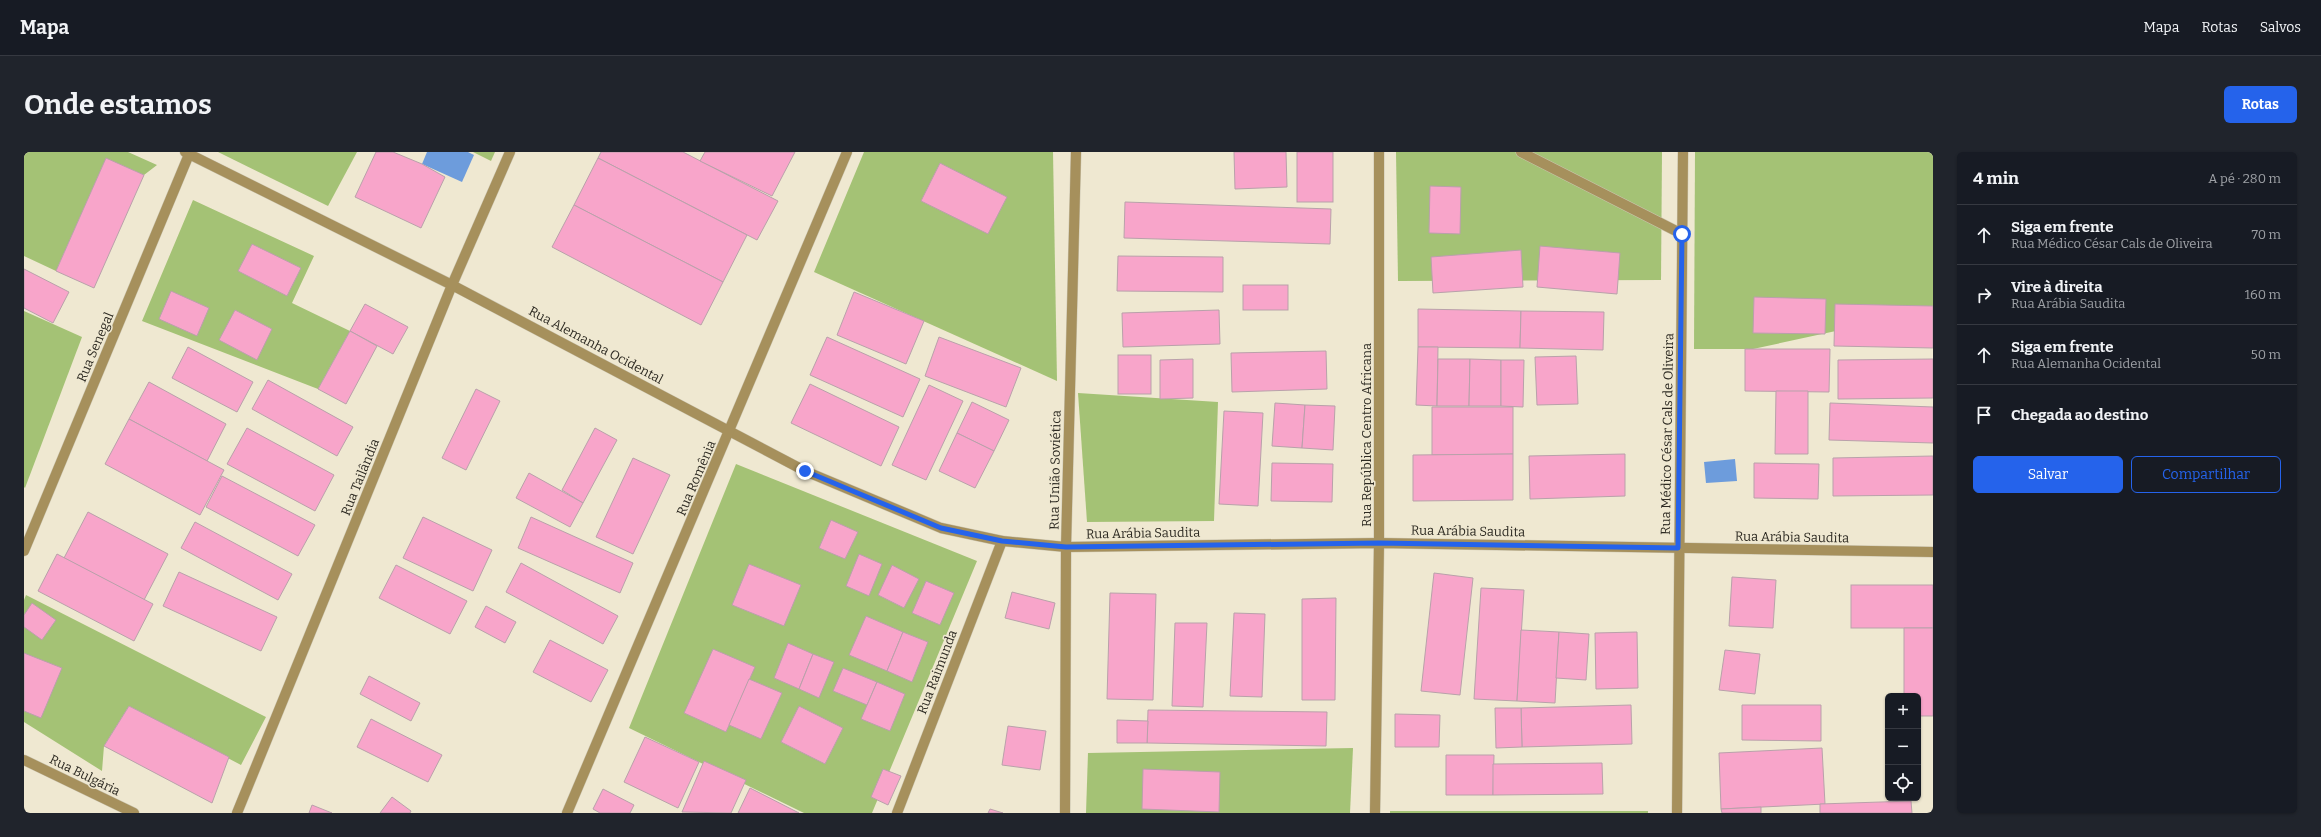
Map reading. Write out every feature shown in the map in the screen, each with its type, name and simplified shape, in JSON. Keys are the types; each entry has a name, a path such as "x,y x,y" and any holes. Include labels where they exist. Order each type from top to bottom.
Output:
{"street":[{"name":"Rua Tailândia","path":"237,813 452,285 510,152"},
{"name":"Rua Romênia","path":"567,813 847,152"},
{"name":"Rua União Soviética","path":"1065,813 1066,547 1076,152"},
{"name":"Rua República Centro Africana","path":"1375,813 1379,543 1379,152"},
{"path":"1522,152 1682,234"},
{"name":"Rua Médico César Cals de Oliveira","path":"1677,813 1678,548 1683,152"},
{"name":"Rua Alemanha Ocidental","path":"188,153 452,285 730,430 805,471 941,528 1002,541"},
{"name":"Rua Senegal","path":"24,551 188,153"},
{"name":"Rua Arábia Saudita","path":"1002,541 1066,547 1379,543 1933,552"},
{"name":"Rua Raimunda","path":"897,813 1002,541"},
{"name":"Rua Bulgária","path":"24,760 134,813"}],"green space":[{"path":"24,152 128,152 157,165 144,175 106,159 56,271 24,256"},
{"path":"218,152 357,152 328,206"},
{"path":"473,152 495,152 491,161"},
{"path":"864,152 1053,152 1057,381 814,272"},
{"path":"1396,152 1662,152 1661,280 1398,281"},
{"path":"1695,152 1933,152 1933,310 1753,349 1694,349"},
{"path":"193,200 314,256 292,303 350,331 318,389 142,321"},
{"path":"24,311 82,337 25,488 24,487"},
{"path":"1078,393 1218,402 1214,521 1087,522"},
{"path":"736,464 977,561 872,813 804,813 629,728"},
{"path":"26,595 266,717 241,765 129,706 104,746 102,771 24,722 24,600"},
{"path":"1353,748 1350,813 1086,813 1088,753"},
{"path":"1390,811 1648,811 1648,813 1390,813"}],"water":[{"path":"427,152 468,152 474,155 462,182 422,164"},
{"path":"1735,459 1737,481 1706,483 1704,462"}],"building":[{"path":"376,152 393,152 422,164 445,177 421,228 355,197"},
{"path":"601,152 683,152 778,201 757,240 598,158"},
{"path":"705,152 795,152 772,196 700,161"},
{"path":"1234,152 1286,152 1287,187 1235,189"},
{"path":"1297,152 1333,152 1333,202 1297,202"},
{"path":"106,158 144,175 94,288 56,271"},
{"path":"598,158 747,235 723,282 574,205"},
{"path":"940,163 1007,197 988,234 921,201"},
{"path":"1430,186 1461,187 1460,234 1429,233"},
{"path":"1125,202 1331,209 1330,244 1124,238"},
{"path":"574,205 723,282 701,325 552,247"},
{"path":"252,244 301,268 287,296 238,271"},
{"path":"1540,246 1620,253 1617,294 1537,287"},
{"path":"1521,250 1523,287 1433,293 1431,257"},
{"path":"1118,256 1223,257 1223,292 1117,291"},
{"path":"24,269 69,292 53,323 24,308"},
{"path":"1243,285 1288,285 1288,310 1243,310"},
{"path":"171,291 209,308 197,336 159,319"},
{"path":"854,292 924,321 906,364 837,335"},
{"path":"1754,297 1826,299 1825,334 1753,333"},
{"path":"365,304 408,327 393,354 350,331"},
{"path":"1835,304 1933,306 1933,348 1834,346"},
{"path":"1418,309 1521,311 1520,348 1418,347"},
{"path":"235,310 272,329 257,360 219,340"},
{"path":"1219,310 1220,344 1123,347 1122,313"},
{"path":"1521,311 1604,312 1603,350 1520,348"},
{"path":"350,331 377,346 346,404 318,389"},
{"path":"827,337 920,379 903,417 810,375"},
{"path":"939,337 1021,368 1006,407 925,376"},
{"path":"188,347 253,382 237,412 172,378"},
{"path":"1418,347 1438,347 1437,406 1416,405"},
{"path":"1745,349 1830,349 1829,392 1745,391"},
{"path":"1326,351 1327,389 1232,392 1231,353"},
{"path":"1118,355 1151,355 1151,394 1118,394"},
{"path":"1576,356 1578,404 1537,405 1535,357"},
{"path":"1193,359 1193,398 1160,399 1160,360"},
{"path":"1438,359 1470,359 1469,406 1437,406"},
{"path":"1470,359 1501,360 1501,406 1469,406"},
{"path":"1933,359 1933,398 1838,399 1838,360"},
{"path":"1501,360 1524,360 1523,407 1501,406"},
{"path":"268,380 353,427 337,456 252,409"},
{"path":"149,382 226,424 207,461 129,419"},
{"path":"810,384 899,427 881,466 791,423"},
{"path":"929,385 963,401 926,480 892,465"},
{"path":"476,389 500,401 466,470 442,458"},
{"path":"1776,391 1808,391 1808,454 1775,454"},
{"path":"972,402 1009,420 994,451 957,433"},
{"path":"1275,403 1305,405 1302,448 1272,446"},
{"path":"1830,403 1933,407 1933,443 1829,440"},
{"path":"1305,405 1335,406 1333,450 1302,448"},
{"path":"1432,407 1513,407 1513,454 1432,455"},
{"path":"1224,411 1263,413 1258,506 1219,504"},
{"path":"129,419 224,470 200,515 105,464"},
{"path":"247,428 334,475 315,511 227,464"},
{"path":"595,428 617,440 583,503 562,490"},
{"path":"957,433 994,451 975,488 939,471"},
{"path":"1513,454 1513,500 1413,501 1413,455"},
{"path":"1625,454 1625,496 1530,499 1529,456"},
{"path":"1933,456 1933,495 1833,496 1833,458"},
{"path":"633,458 670,475 633,554 596,537"},
{"path":"1272,463 1333,464 1332,502 1271,501"},
{"path":"1754,463 1819,464 1818,499 1754,498"},
{"path":"529,473 583,503 570,527 516,498"},
{"path":"222,476 315,525 298,556 206,507"},
{"path":"88,512 168,554 144,600 64,558"},
{"path":"423,517 492,550 473,591 403,558"},
{"path":"531,517 633,563 620,593 518,548"},
{"path":"831,520 858,532 845,559 819,548"},
{"path":"195,522 292,574 278,600 181,548"},
{"path":"57,554 153,604 134,641 38,591"},
{"path":"859,554 882,564 869,596 846,586"},
{"path":"521,563 618,616 603,644 506,592"},
{"path":"749,564 801,585 784,626 732,605"},
{"path":"396,565 467,601 450,634 379,598"},
{"path":"892,565 919,579 904,608 878,595"},
{"path":"179,572 277,617 261,651 163,606"},
{"path":"1434,573 1473,578 1460,695 1421,691"},
{"path":"1732,577 1776,580 1773,628 1729,626"},
{"path":"926,581 954,593 940,625 912,613"},
{"path":"1851,585 1933,585 1933,628 1851,628"},
{"path":"1481,588 1524,590 1517,701 1474,699"},
{"path":"1012,592 1055,603 1049,629 1005,618"},
{"path":"1110,593 1156,594 1153,700 1107,699"},
{"path":"1336,598 1335,700 1302,700 1302,599"},
{"path":"32,603 56,620 42,640 24,627 24,615"},
{"path":"486,606 516,622 505,643 475,627"},
{"path":"1234,613 1265,614 1262,697 1230,696"},
{"path":"866,616 903,632 887,671 849,655"},
{"path":"1175,623 1207,623 1203,707 1172,706"},
{"path":"1904,628 1933,628 1933,716 1921,716 1921,693 1904,693"},
{"path":"1521,630 1559,632 1555,703 1517,701"},
{"path":"903,632 928,642 912,682 887,671"},
{"path":"1559,632 1589,634 1586,680 1556,678"},
{"path":"1637,632 1638,688 1596,689 1595,633"},
{"path":"550,640 608,670 591,702 533,672"},
{"path":"788,643 813,654 799,689 774,678"},
{"path":"713,649 755,667 726,732 684,713"},
{"path":"1725,650 1760,654 1755,694 1719,690"},
{"path":"24,653 62,668 41,718 24,711"},
{"path":"813,654 834,662 819,698 799,689"},
{"path":"843,668 877,682 867,705 833,691"},
{"path":"369,676 420,703 411,721 360,694"},
{"path":"749,679 782,693 761,739 729,725"},
{"path":"877,682 905,694 890,731 861,719"},
{"path":"1631,705 1632,744 1522,747 1521,708"},
{"path":"1742,705 1821,705 1821,741 1742,740"},
{"path":"129,706 229,757 212,803 104,746"},
{"path":"799,706 843,728 825,764 781,742"},
{"path":"1495,708 1521,708 1522,747 1496,748"},
{"path":"1148,710 1327,712 1326,746 1147,743"},
{"path":"1395,714 1440,715 1439,747 1395,747"},
{"path":"371,719 442,755 428,782 357,747"},
{"path":"1117,720 1148,721 1147,743 1117,743"},
{"path":"1008,726 1046,731 1040,770 1002,765"},
{"path":"645,737 699,762 678,808 624,782"},
{"path":"1822,748 1825,804 1721,809 1719,753"},
{"path":"1446,755 1494,755 1493,795 1446,795"},
{"path":"704,761 746,780 731,813 682,812"},
{"path":"1602,763 1603,794 1493,795 1493,764"},
{"path":"883,769 901,776 888,805 871,797"},
{"path":"1143,769 1220,772 1219,812 1142,809"},
{"path":"750,788 799,813 738,813"},
{"path":"603,789 634,805 630,813 600,813 593,809"},
{"path":"392,797 411,811 410,813 380,813"},
{"path":"1911,801 1912,813 1820,813 1820,804"},
{"path":"312,805 332,813 309,813"},
{"path":"1761,807 1761,813 1722,813 1721,809"},
{"path":"990,809 1003,813 988,813"}],"route":[{"path":"805,471 941,528 1002,541 1066,547 1379,543 1678,548 1682,234"}]}
